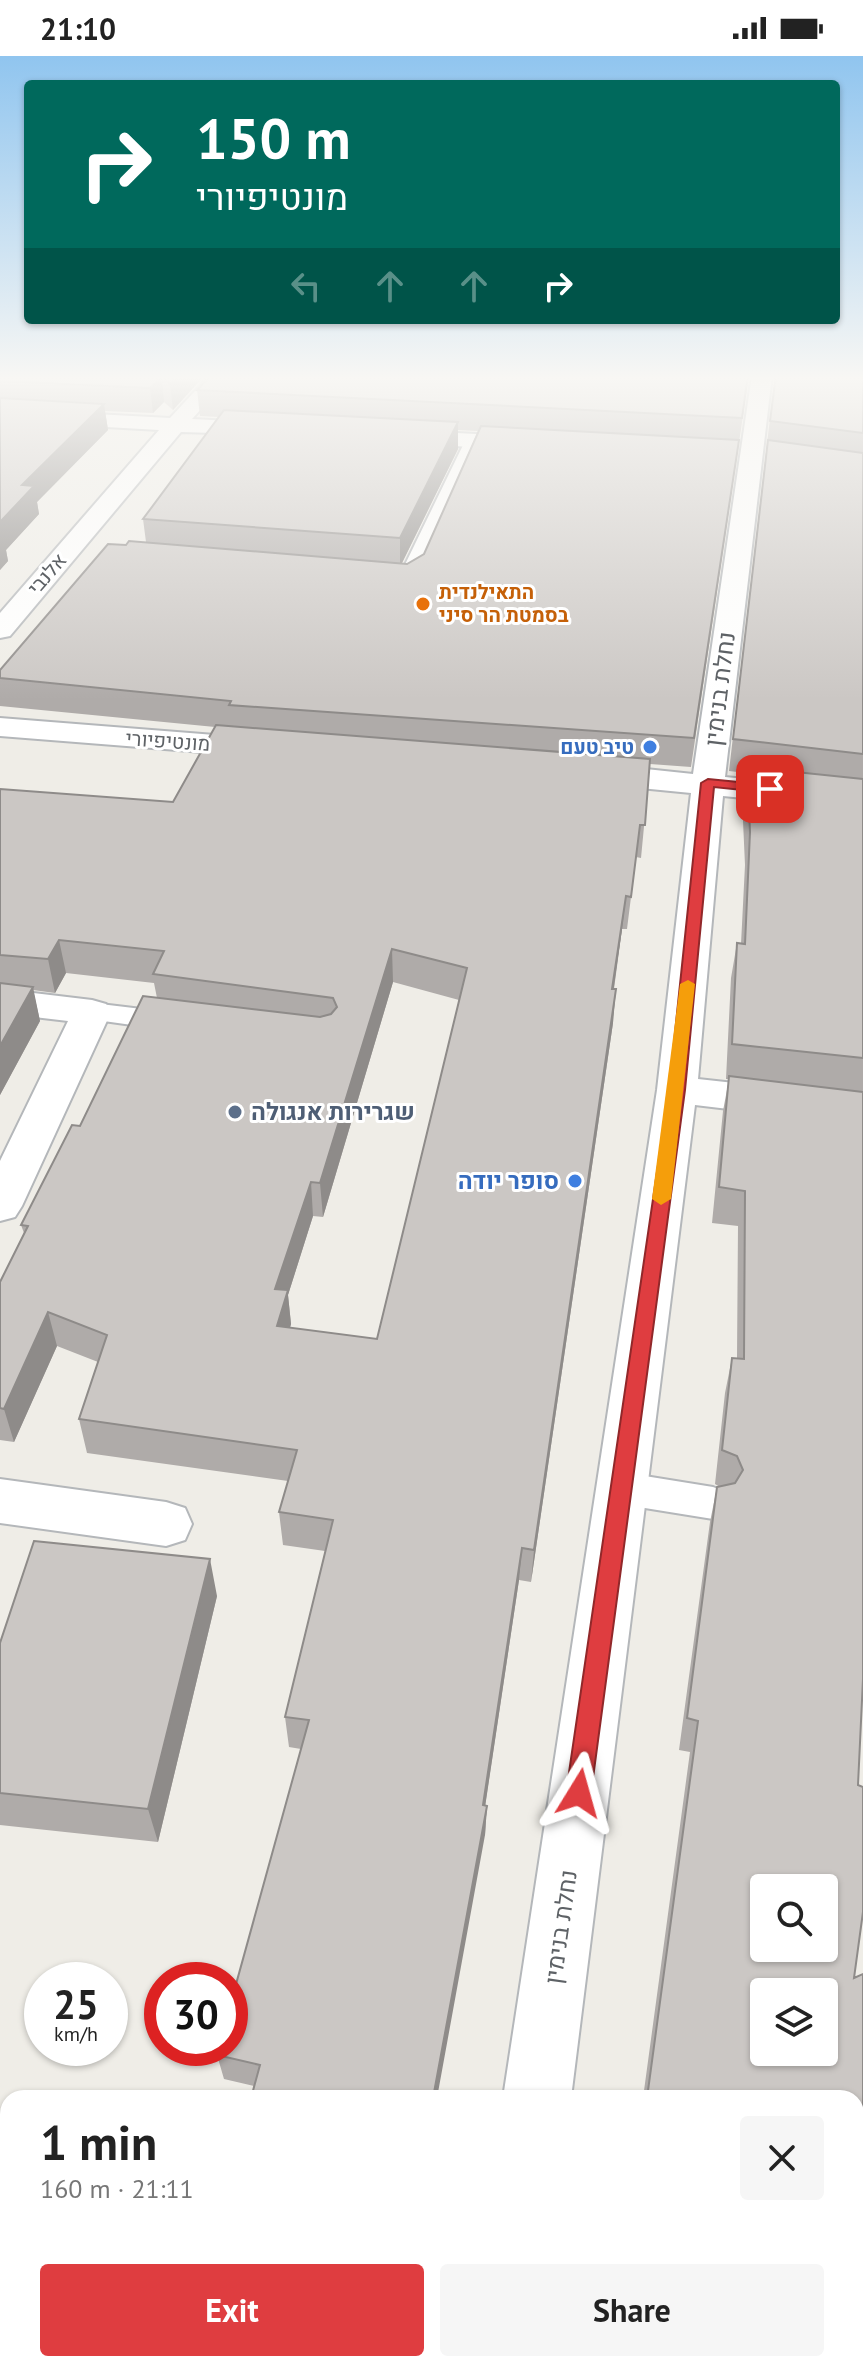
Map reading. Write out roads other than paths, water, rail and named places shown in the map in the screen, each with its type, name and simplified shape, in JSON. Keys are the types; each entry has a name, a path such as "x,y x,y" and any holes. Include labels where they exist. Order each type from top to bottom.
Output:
{"street":[{"name":"אלנבי","path":"0,630 125,483"},
{"name":"נחלת בנימין","path":"538,2090 677,1090 708,783 744,483"},
{"path":"376,576 408,579"},
{"name":"מונטיפיורי","path":"0,727 124,745 301,751"},
{"path":"552,771 708,783 863,800"},
{"path":"0,1001 92,1012 0,1206"},
{"path":"677,1090 863,1111"},
{"path":"0,1501 166,1524"}],"lane":[{"path":"408,579 453,483"},
{"path":"92,1012 199,1025"},
{"path":"620,1488 713,1503"}],"place":[{"name":"התאילנדית בסמטת הר סיני","path":"423,604"},
{"name":"טיב טעם","path":"650,747"},
{"name":"שגרירות אנגולה","path":"235,1112"},
{"name":"סופר יודה","path":"575,1181"}]}
